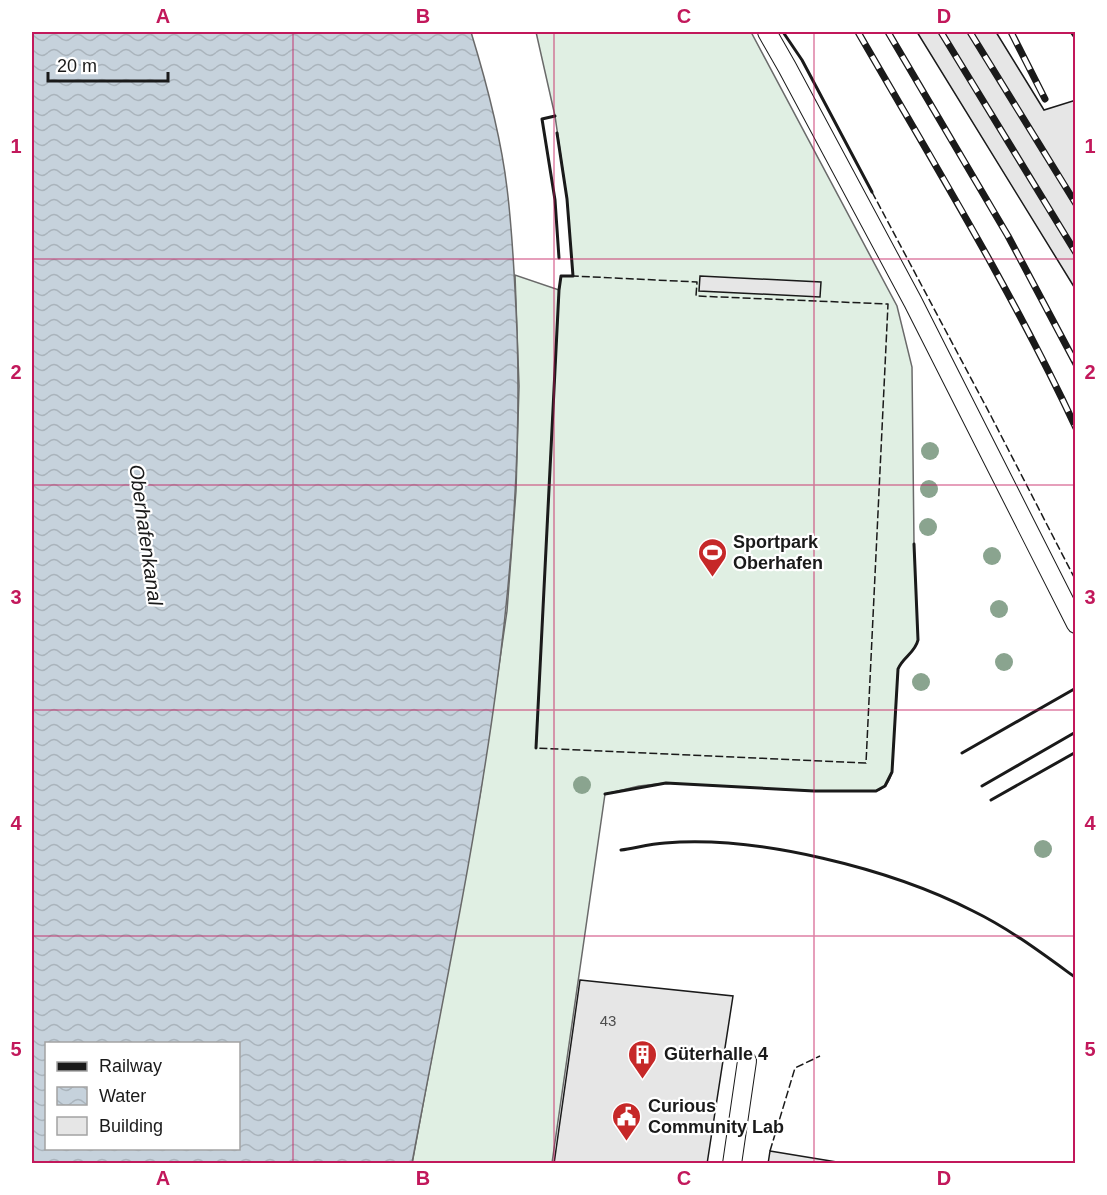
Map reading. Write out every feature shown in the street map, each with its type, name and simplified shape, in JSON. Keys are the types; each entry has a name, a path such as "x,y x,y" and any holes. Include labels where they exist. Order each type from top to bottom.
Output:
{"lane":[{"path":"766,32 913,302 1076,624"},
{"path":"732,1164 747,1061"}],"green space":[{"name":"Sportpark Oberhafen","path":"536,32 751,32 897,306 912,367 914,544 918,640 898,669 892,771 887,784 879,790 814,791 666,783 639,786 605,794 552,1163 412,1164 480,795 507,611 516,491 519,386 515,275 559,290 561,276 573,276 567,199 555,116"}],"water":[{"name":"Oberhafenkanal","path":"32,32 471,32 497,129 509,206 514,260 517,437 512,542 502,646 487,750 470,854 412,1163 32,1163"}],"building":[{"path":"917,32 996,32 1044,110 1076,100 1076,290"},
{"path":"700,276 821,282 820,297 699,291"},
{"name":"Güterhalle 4","path":"580,980 733,996 707,1164 554,1164"},
{"path":"770,1151 849,1164 768,1164"}],"railway":[{"path":"858,32 999,277 1076,428"},
{"path":"888,32 1008,236 1076,364"},
{"path":"941,32 1076,253"},
{"path":"970,32 1076,204"},
{"path":"1011,32 1045,99"}],"fence":[{"path":"872,192 1076,581"},
{"path":"559,290 536,748 866,763 888,304 696,296 697,282 573,276"},
{"path":"770,1151 795,1068 820,1056"}],"wall":[{"path":"783,32 802,60 872,192"},
{"path":"1071,32 1076,39"},
{"path":"555,116 542,119 555,200 559,258"},
{"path":"536,748 559,290 561,276 573,276 567,199 557,133"},
{"path":"605,794 666,783 814,791 876,791 885,786 892,772 898,669 918,640 914,544"},
{"path":"962,753 1076,688"},
{"path":"982,786 1074,733 1076,736"},
{"path":"991,800 1076,752"},
{"path":"621,850 665,843 740,844 823,858 864,869 940,896 987,918 1076,978"}],"place":[{"name":"Sportpark Oberhafen","path":"712,578"},
{"name":"Güterhalle 4","path":"643,1080"},
{"name":"Curious Community Lab","path":"627,1142"}]}
